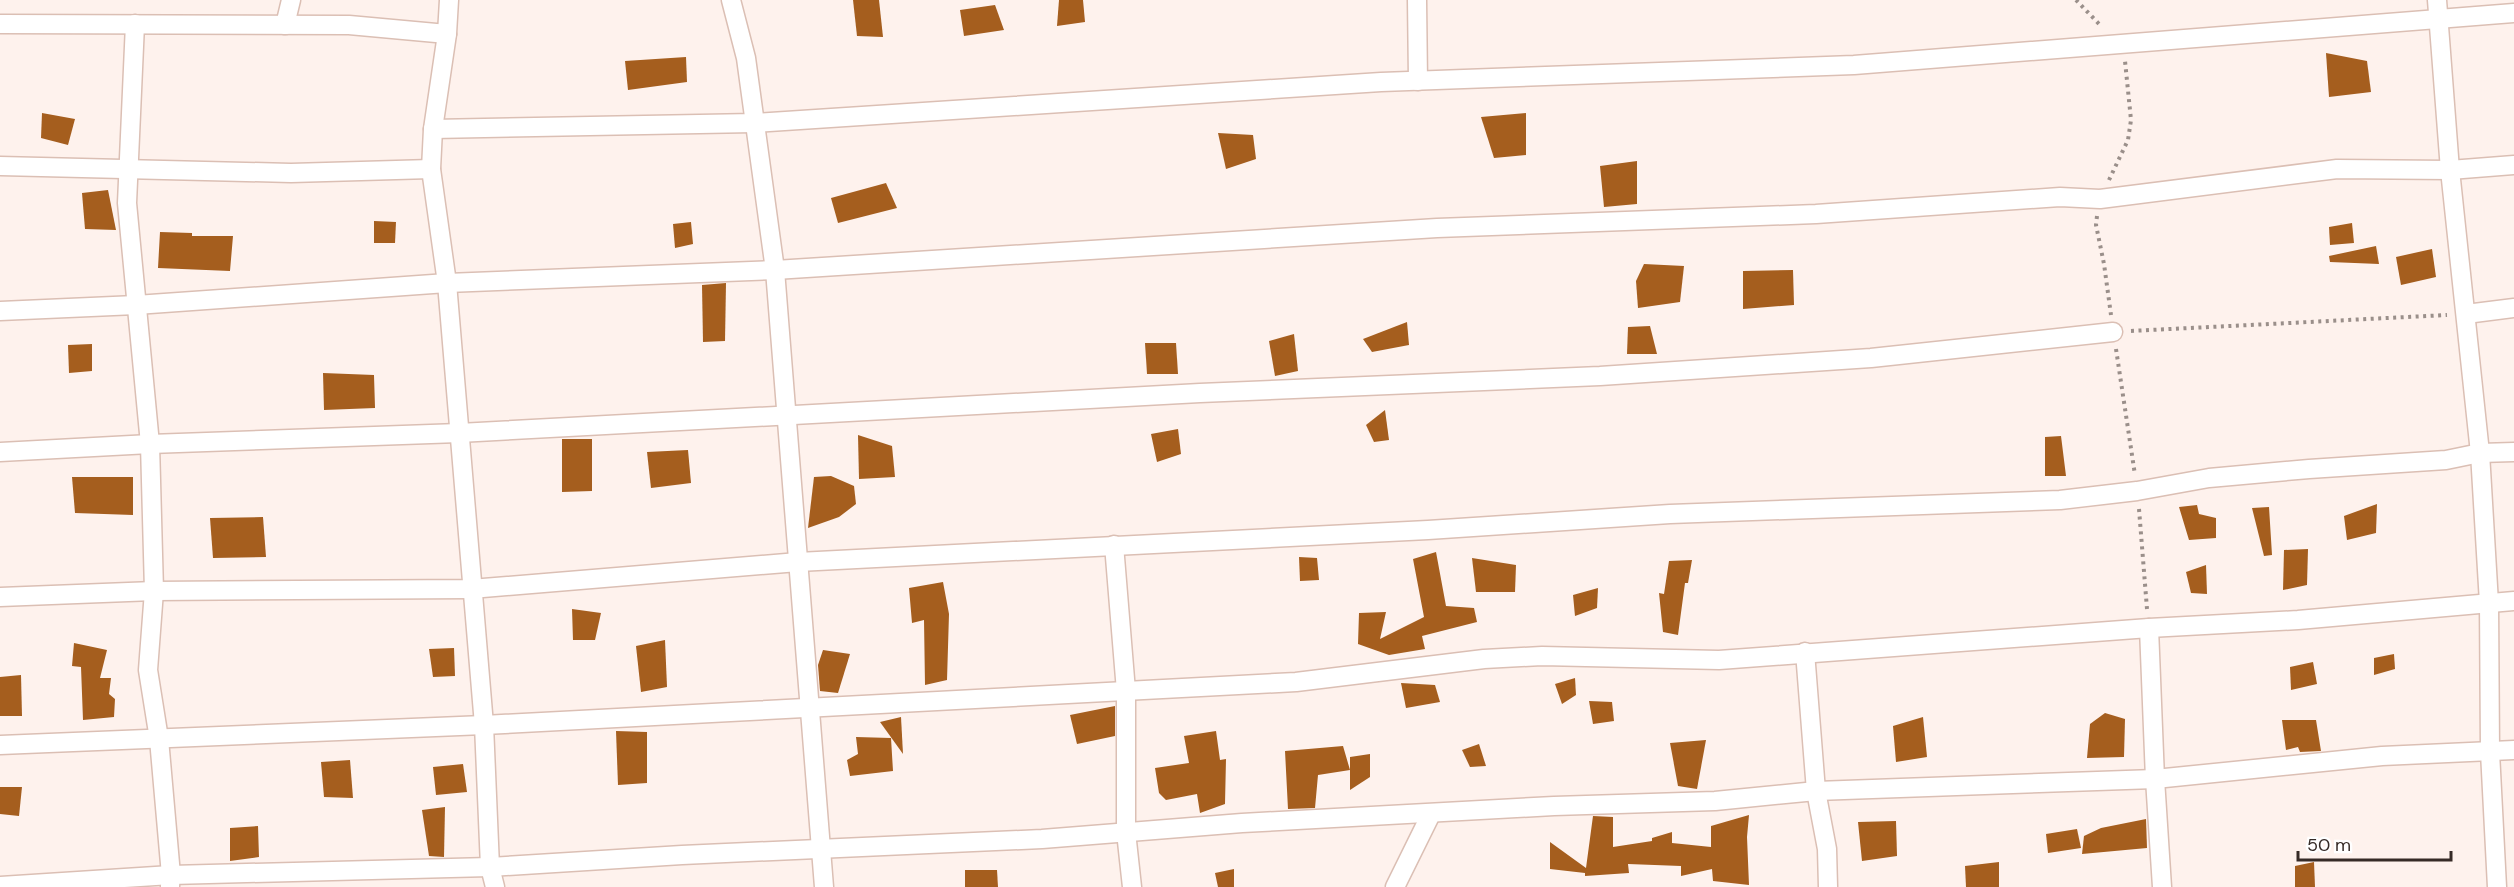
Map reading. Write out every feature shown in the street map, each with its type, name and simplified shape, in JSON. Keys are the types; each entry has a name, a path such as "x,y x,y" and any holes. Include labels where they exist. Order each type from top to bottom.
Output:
{"street":[{"path":"285,25 291,0"},
{"path":"449,0 447,34 433,129 431,169 447,283 484,725 490,867 495,887"},
{"path":"731,0 746,58 775,270 819,850 824,887"},
{"path":"1417,0 1418,81"},
{"path":"2437,0 2450,170 2480,453 2489,603 2490,752 2497,887"},
{"path":"433,129 754,123 1104,99 1418,81 1854,65 2514,13"},
{"path":"0,24 349,25 447,34"},
{"path":"135,24 127,203 150,444 154,591 148,670 159,739 170,881"},
{"path":"0,311 136,305 447,283 775,270 1437,228 1816,214 2060,197 2100,199 2337,169 2450,170 2514,165"},
{"path":"0,166 291,173 431,169"},
{"path":"2466,314 2514,308"},
{"path":"0,452 459,433 786,417 1212,392 1600,376 1871,358 2114,332"},
{"path":"0,597 154,591 471,589 798,562 1114,544 1428,530 1670,514 2060,500 2137,491 2209,478 2446,460 2480,453 2514,452"},
{"path":"1114,544 1126,691 1126,832 1132,887"},
{"path":"0,745 484,725 1296,682 1484,658 1542,656 1719,660 2149,628 2298,620 2514,601"},
{"path":"2149,628 2162,887"},
{"path":"1805,652 1816,791 1827,849 1828,887"},
{"path":"0,886 490,867 682,855 1042,839 1242,823 1554,806 1715,801 1816,791 2155,779 2382,756 2514,750"},
{"path":"1395,887 1431,814"}],"path":[{"path":"2076,0 2090,17 2123,45 2131,120 2128,140 2100,199 2096,225 2104,264 2137,491 2149,628"},
{"path":"2114,332 2466,314"}],"building":[{"path":"853,0 879,0 883,37 857,36"},
{"path":"1059,0 1083,0 1085,22 1057,26"},
{"path":"995,5 1004,30 964,36 960,10"},
{"path":"2326,53 2367,61 2371,92 2329,97"},
{"path":"686,57 687,82 628,90 625,61"},
{"path":"42,113 75,119 68,145 41,138"},
{"path":"1526,113 1526,155 1494,158 1481,117"},
{"path":"1218,133 1253,135 1256,159 1226,169"},
{"path":"1637,161 1637,204 1604,207 1600,166"},
{"path":"886,183 897,208 838,223 831,198"},
{"path":"108,190 116,230 85,229 82,193"},
{"path":"374,221 396,222 395,243 374,243"},
{"path":"691,222 693,244 675,248 673,224"},
{"path":"2352,223 2354,243 2330,245 2329,227"},
{"path":"160,232 192,233 192,236 233,236 230,271 158,268"},
{"path":"2376,246 2379,264 2330,262 2329,256"},
{"path":"2432,249 2436,277 2401,285 2396,257"},
{"path":"1644,264 1684,266 1680,302 1638,308 1636,281"},
{"path":"1793,270 1794,305 1743,309 1743,271"},
{"path":"726,283 725,341 703,342 702,285"},
{"path":"1407,322 1409,345 1372,352 1363,339"},
{"path":"1650,326 1657,354 1627,354 1628,327"},
{"path":"1294,334 1298,371 1275,376 1269,341"},
{"path":"1145,343 1176,343 1178,374 1147,374"},
{"path":"92,344 92,371 69,373 68,345"},
{"path":"323,373 374,375 375,408 324,410"},
{"path":"1385,410 1389,440 1374,442 1366,425"},
{"path":"1178,429 1181,454 1157,462 1151,434"},
{"path":"858,435 892,446 895,477 859,479"},
{"path":"2061,436 2066,476 2045,476 2045,437"},
{"path":"562,439 592,439 592,491 562,492"},
{"path":"688,450 691,483 651,488 647,452"},
{"path":"831,476 854,486 856,504 839,517 808,528 814,477"},
{"path":"72,477 133,477 133,515 75,513"},
{"path":"2377,504 2376,533 2347,540 2344,516"},
{"path":"2197,505 2199,514 2216,518 2216,538 2189,540 2179,507"},
{"path":"2269,507 2272,555 2264,556 2252,508"},
{"path":"263,517 266,557 213,558 210,518"},
{"path":"2308,549 2307,585 2283,590 2284,550"},
{"path":"1436,552 1446,606 1474,608 1477,622 1422,636 1425,649 1389,655 1358,644 1359,613 1386,612 1380,639 1424,617 1413,559"},
{"path":"1299,557 1317,558 1319,580 1300,581"},
{"path":"1472,558 1516,565 1515,592 1476,592"},
{"path":"1692,560 1688,583 1685,583 1678,635 1663,632 1659,593 1664,594 1669,561"},
{"path":"2206,565 2207,594 2191,593 2186,572"},
{"path":"943,582 949,614 947,680 925,685 924,620 912,623 909,588"},
{"path":"1598,588 1597,608 1575,616 1573,595"},
{"path":"572,609 601,613 595,640 573,640"},
{"path":"665,640 667,687 641,692 636,646"},
{"path":"74,643 107,650 100,678 111,678 109,694 115,699 114,717 83,720 81,667 72,666"},
{"path":"454,648 455,676 433,677 429,649"},
{"path":"823,650 850,654 838,693 820,691 818,665"},
{"path":"2394,654 2395,669 2374,675 2374,658"},
{"path":"2313,662 2317,684 2291,690 2290,667"},
{"path":"21,675 22,716 0,716 0,677"},
{"path":"1575,678 1576,695 1562,704 1555,684"},
{"path":"1401,683 1435,685 1440,702 1406,708"},
{"path":"1589,701 1612,702 1614,721 1593,724"},
{"path":"1115,706 1115,736 1077,744 1070,715"},
{"path":"2105,713 2125,719 2124,757 2087,758 2090,724"},
{"path":"901,717 903,754 880,722"},
{"path":"1923,717 1927,757 1896,762 1893,726"},
{"path":"2282,720 2316,720 2321,751 2300,752 2298,747 2286,750"},
{"path":"616,731 647,732 647,783 618,785"},
{"path":"1216,731 1220,760 1226,759 1225,804 1200,813 1197,794 1166,800 1159,793 1155,768 1189,763 1184,736"},
{"path":"856,737 891,738 893,771 850,776 847,760 858,754"},
{"path":"1706,740 1697,789 1678,786 1670,743"},
{"path":"1479,744 1486,766 1470,767 1462,750"},
{"path":"1343,746 1350,770 1318,775 1315,808 1288,809 1285,751"},
{"path":"1370,754 1370,777 1350,790 1350,757"},
{"path":"350,760 353,798 324,797 321,762"},
{"path":"463,764 467,792 436,795 433,767"},
{"path":"0,787 22,787 19,816 0,814"},
{"path":"445,807 444,857 429,856 422,810"},
{"path":"1749,815 1747,837 1749,885 1713,881 1712,869 1681,876 1681,866 1628,864 1629,873 1585,876 1585,873 1550,869 1550,842 1586,868 1593,816 1613,817 1613,847 1652,841 1652,838 1672,832 1672,843 1711,847 1711,826"},
{"path":"2146,819 2147,848 2082,854 2084,836 2101,828"},
{"path":"1896,821 1897,856 1862,861 1858,822"},
{"path":"258,826 259,857 230,861 230,828"},
{"path":"2077,829 2081,848 2048,853 2046,834"},
{"path":"1999,862 1999,887 1966,887 1965,866"},
{"path":"2314,862 2315,887 2295,887 2295,866"},
{"path":"1234,869 1234,887 1218,887 1215,873"},
{"path":"965,870 997,870 998,887 965,887"}]}
